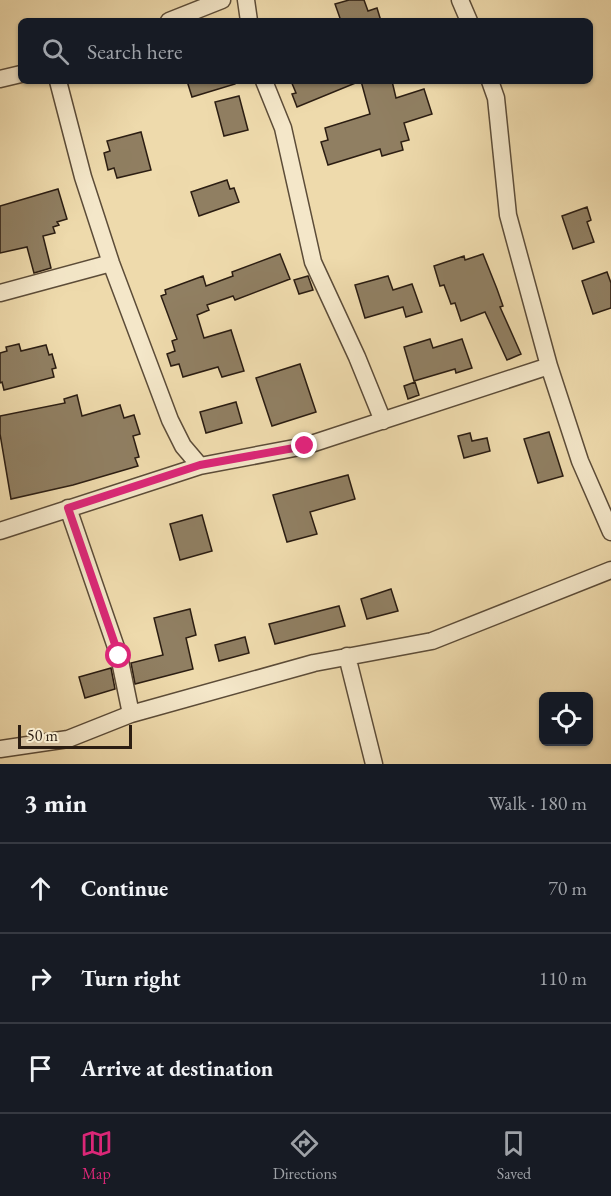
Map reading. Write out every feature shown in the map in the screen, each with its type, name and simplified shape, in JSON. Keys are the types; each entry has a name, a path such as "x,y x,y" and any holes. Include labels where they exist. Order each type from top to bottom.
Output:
{"street":[{"path":"177,18 222,0"},
{"path":"246,0 249,18"},
{"path":"460,0 468,18"},
{"path":"0,79 18,75"},
{"path":"59,84 83,177 111,263 170,420 183,446 200,465"},
{"path":"265,84 283,128 314,262 357,357 382,421"},
{"path":"491,84 496,98 508,215 549,366 580,461 611,532"},
{"path":"0,293 111,263"},
{"path":"0,531 200,465 305,446 549,366"},
{"path":"68,508 119,656 131,714"},
{"path":"0,749 68,739 131,714 314,663 432,641 611,570"},
{"path":"348,656 374,764"}],"building":[{"path":"349,0 364,0 368,11 377,8 380,18 340,18 335,4"},
{"path":"188,84 235,84 192,97"},
{"path":"292,84 353,84 297,107 292,94 296,93"},
{"path":"362,84 393,84 396,98 424,89 432,114 404,123 409,140 401,142 403,150 382,156 380,149 328,165 321,142 328,140 325,128 370,114"},
{"path":"239,96 248,130 224,136 215,102"},
{"path":"141,132 151,170 117,178 114,168 108,170 104,153 110,151 107,141"},
{"path":"227,180 230,189 234,188 239,202 199,216 191,192"},
{"path":"58,189 67,219 57,222 59,225 53,227 55,233 43,236 51,268 34,273 27,247 0,253 0,206"},
{"path":"587,207 591,220 587,222 594,242 573,249 562,216"},
{"path":"280,254 290,279 235,300 233,296 207,305 209,310 197,315 204,338 231,330 244,371 222,377 218,367 183,377 179,364 171,366 167,354 175,351 172,341 177,339 161,296 166,294 165,290 203,276 206,286 233,276 232,272"},
{"path":"483,254 503,306 500,307 521,354 507,360 485,312 461,321 455,303 451,304 444,285 440,286 434,266 464,256 465,260"},
{"path":"607,272 611,283 611,308 593,314 582,281"},
{"path":"308,276 313,290 299,294 294,280"},
{"path":"388,276 393,290 412,284 422,312 406,317 403,307 365,318 355,285"},
{"path":"430,339 433,348 462,339 472,368 456,373 455,369 414,381 404,347"},
{"path":"19,344 21,351 46,345 49,355 52,354 56,368 52,369 54,377 4,390 2,382 0,383 0,353 7,351 6,347"},
{"path":"300,364 316,412 272,426 256,378"},
{"path":"415,382 419,395 408,399 404,386"},
{"path":"77,395 82,416 120,405 124,418 134,415 140,434 133,436 139,457 135,458 138,466 73,485 11,499 0,434 0,416 65,403 64,399"},
{"path":"236,402 242,423 206,433 200,412"},
{"path":"549,432 563,476 538,483 524,439"},
{"path":"470,433 472,441 487,438 490,451 464,458 458,436"},
{"path":"348,475 355,499 310,512 317,534 287,542 273,495"},
{"path":"202,515 212,551 180,560 170,524"},
{"path":"391,589 398,611 367,619 361,599"},
{"path":"339,606 345,626 275,644 269,624"},
{"path":"190,609 196,635 186,638 193,669 135,684 131,663 163,655 154,618"},
{"path":"245,637 249,653 219,661 215,645"},
{"path":"111,668 115,689 85,698 79,677"}],"route":[{"path":"119,656 68,508 200,465 305,446"}]}
